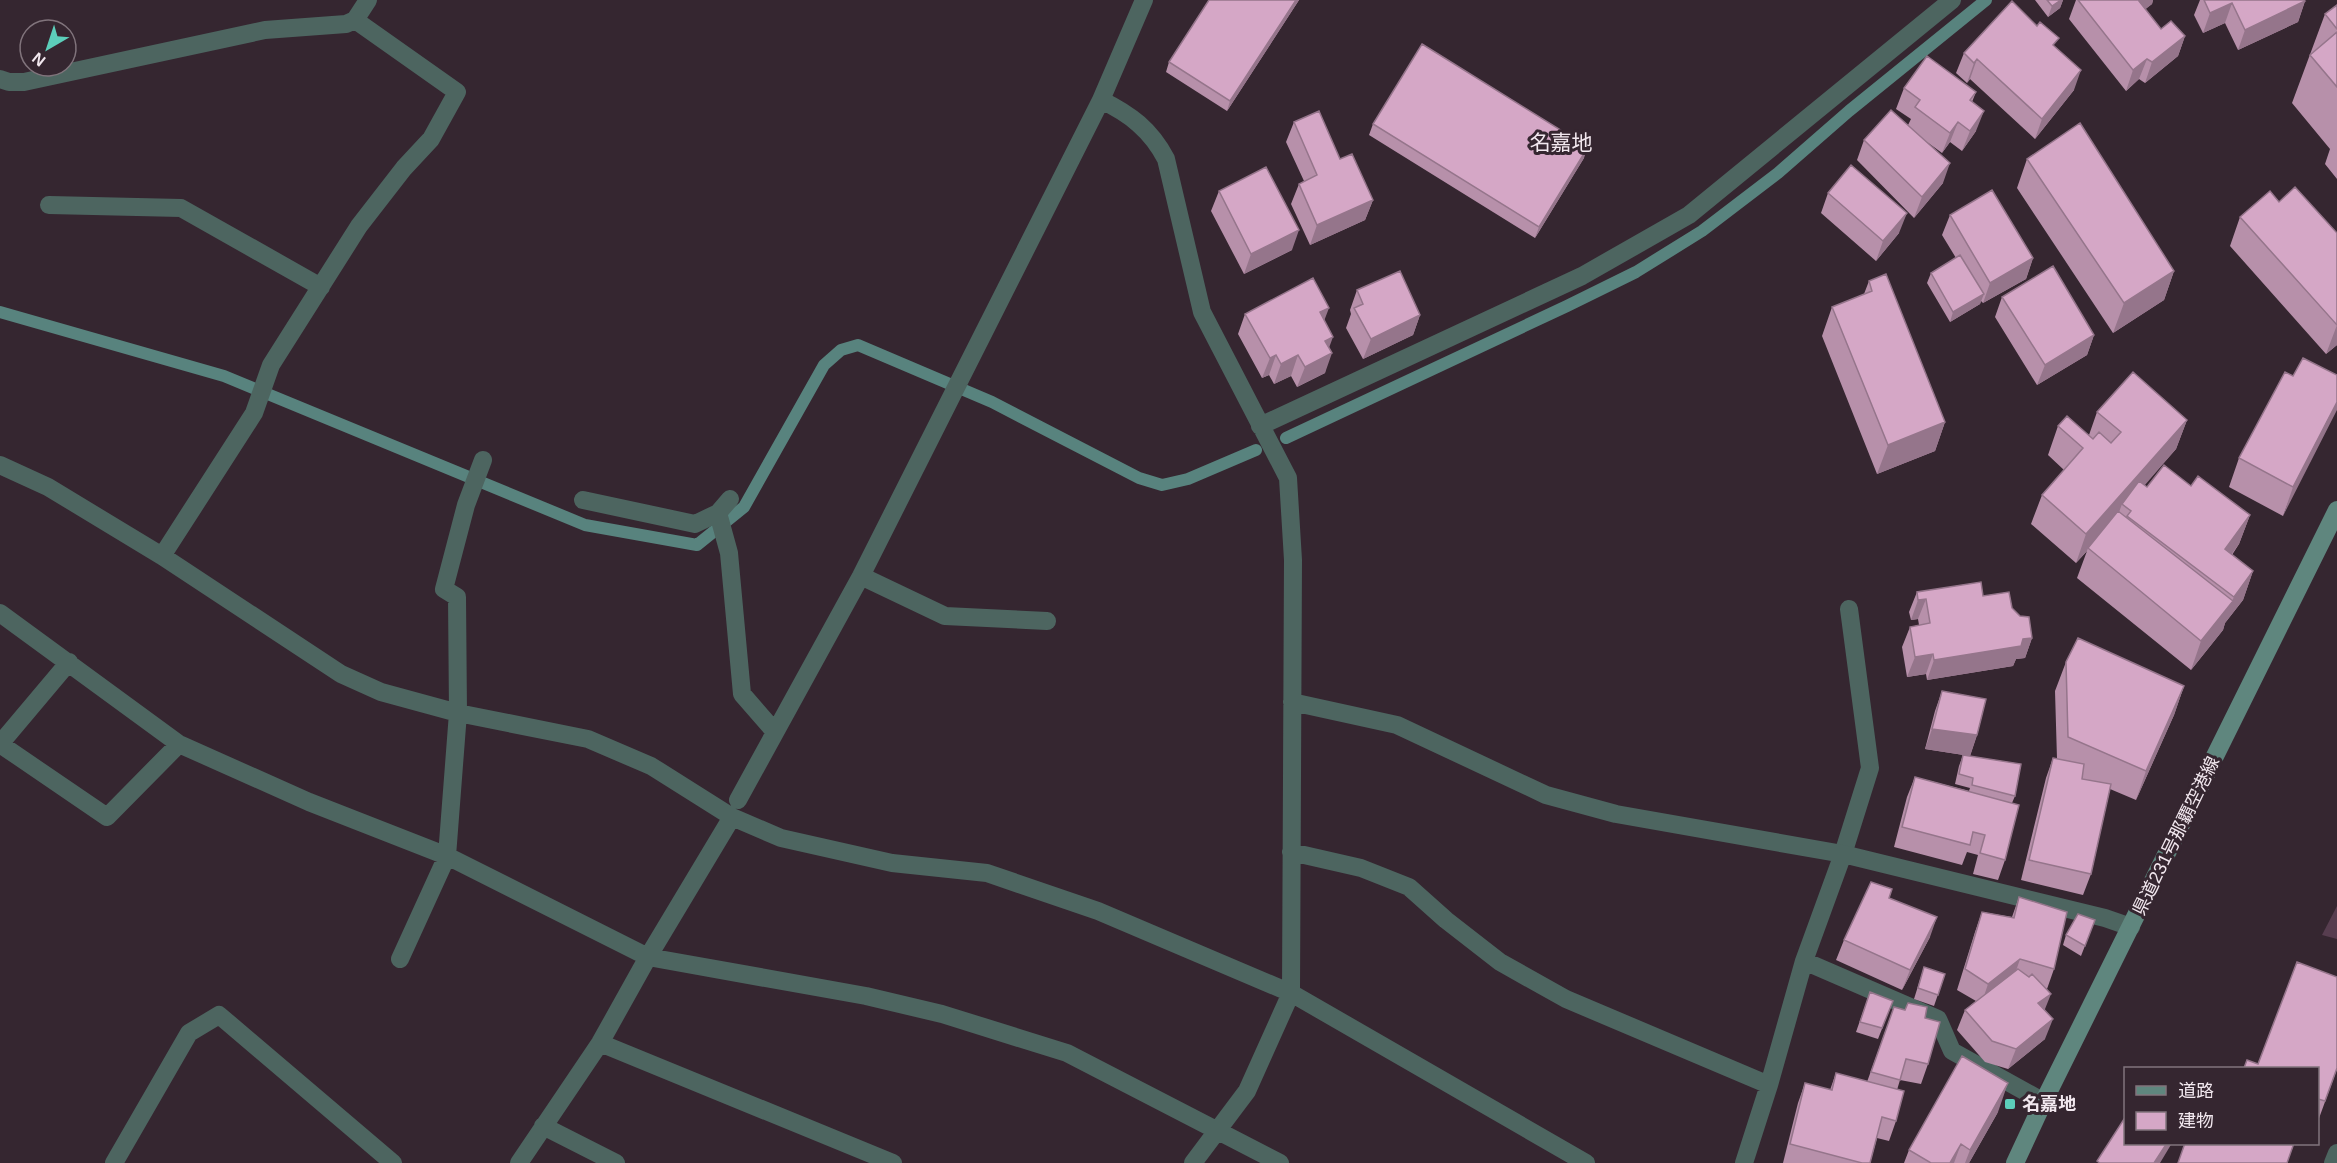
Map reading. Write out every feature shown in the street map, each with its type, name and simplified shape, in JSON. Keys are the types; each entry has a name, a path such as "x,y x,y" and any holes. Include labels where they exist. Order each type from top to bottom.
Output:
{"main road":[{"name":"県道231号那覇空港線","path":"2015,1163 2337,510"}],"street":[{"path":"0,79 9,82 24,82 265,30 346,24 355,20 368,0"},
{"path":"519,1163 600,1043 735,808 861,576 1101,100 1144,0"},
{"path":"1260,426 1582,276 1689,215 1952,0"},
{"path":"162,556 254,413 272,365 359,226 404,168 431,139 457,92 355,20"},
{"path":"1101,100 1126,112 1157,141 1166,159 1202,312 1288,478 1293,560 1291,993 1247,1091 1194,1163"},
{"path":"49,205 181,208 321,287"},
{"path":"400,959 447,856 458,713 457,597 444,590 466,504 483,460"},
{"path":"0,465 48,487 162,556 341,674 381,692 458,713 588,739 651,766 735,808 781,838 892,863 987,873 1098,911 1291,993 1586,1163"},
{"path":"583,500 695,524 718,513 730,499"},
{"path":"718,513 729,553 742,694 775,732"},
{"path":"861,576 945,616 1047,621"},
{"path":"1744,1163 1804,961 1843,854 1870,768 1849,609"},
{"path":"0,613 179,744 309,802 447,856 648,957 866,996 942,1014 1067,1053 1280,1163"},
{"path":"69,662 0,744 107,817 179,744"},
{"path":"1292,702 1397,725 1546,795 1616,814 1843,854 2105,918 2131,927"},
{"path":"1291,852 1361,868 1409,887 1446,920 1500,962 1566,999 1769,1085"},
{"path":"1804,961 1938,1019 1952,1051 2044,1102"},
{"path":"114,1163 189,1034 219,1015 393,1163"},
{"path":"600,1043 893,1163"},
{"path":"543,1126 616,1163"},
{"path":"2333,1163 2337,1153"}],"shaded area":[{"path":"2337,906 2337,939 2322,935"}],"building":[{"path":"1209,0 1296,0 1230,101 1169,62"},
{"path":"2047,0 2061,0 2052,6"},
{"path":"2078,0 2140,0 2161,29 2171,21 2185,36 2152,62 2147,59 2133,70"},
{"path":"2204,0 2305,1 2245,30 2232,3 2210,13"},
{"path":"2012,1 2037,26 2040,22 2059,38 2053,45 2081,70 2042,119 1977,59 1974,63 1964,53"},
{"path":"2337,5 2337,29 2325,14"},
{"path":"2337,32 2337,87 2310,55"},
{"path":"1422,44 1588,147 1539,227 1373,124"},
{"path":"1927,56 1976,92 1970,100 1984,111 1970,131 1958,122 1950,133 1915,107 1920,100 1904,88"},
{"path":"1891,110 1950,163 1922,197 1864,140"},
{"path":"1319,111 1340,159 1352,154 1373,200 1317,225 1299,184 1317,175 1294,122"},
{"path":"2080,123 2174,271 2124,303 2027,159"},
{"path":"1851,165 1907,213 1883,241 1828,193"},
{"path":"1266,167 1299,230 1251,254 1219,191"},
{"path":"2295,187 2337,233 2337,325 2240,217 2270,191 2279,202"},
{"path":"1992,190 2033,258 1990,283 1950,215"},
{"path":"1960,255 1984,294 1953,312 1931,273"},
{"path":"2053,266 2094,335 2045,365 2002,297"},
{"path":"1400,271 1420,315 1371,339 1354,308 1363,304 1357,290"},
{"path":"1886,274 1945,422 1888,445 1832,307 1872,291 1869,281"},
{"path":"1313,278 1329,308 1320,312 1333,337 1325,341 1332,353 1305,367 1298,355 1281,364 1276,355 1270,358 1245,314"},
{"path":"2303,358 2337,375 2337,402 2293,487 2239,458 2285,372 2293,376"},
{"path":"2133,372 2187,420 2086,534 2042,495 2083,448 2058,426 2067,416 2093,439 2099,432 2111,443 2121,432 2097,412"},
{"path":"2164,465 2191,486 2198,476 2250,515 2225,549 2253,571 2234,597 2127,516 2131,511 2122,504 2139,481 2147,487"},
{"path":"2118,511 2233,601 2201,641 2088,548"},
{"path":"1981,582 1983,596 2009,592 2012,608 2020,616 2029,617 2032,638 2023,639 2021,646 1934,660 1933,654 1915,657 1910,627 1930,623 1926,599 1918,600 1917,592"},
{"path":"2078,638 2184,686 2146,771 2068,737 2066,662"},
{"path":"1942,691 1986,699 1977,735 1932,729"},
{"path":"1963,755 2021,764 2015,796 1972,785 1973,778 1959,774"},
{"path":"2053,758 2084,764 2082,779 2111,784 2091,874 2029,860"},
{"path":"1915,777 2019,805 2005,860 1980,853 1985,835 1973,832 1970,845 1902,827"},
{"path":"1871,882 1892,889 1889,898 1937,917 1910,970 1844,940"},
{"path":"2019,897 2067,912 2054,969 2020,959 1988,984 1965,969 1982,912 2014,918"},
{"path":"2078,914 2095,920 2085,946 2066,935"},
{"path":"2297,962 2337,977 2337,1068 2325,1101 2319,1099 2319,1067 2244,1067 2247,1060 2258,1064"},
{"path":"1924,967 1945,974 1938,995 1918,988"},
{"path":"2018,969 2029,977 2032,974 2051,994 2038,1003 2053,1019 2016,1049 1992,1041 1965,1010"},
{"path":"1870,992 1893,1001 1882,1028 1860,1022"},
{"path":"1908,1003 1927,1007 1925,1018 1940,1022 1928,1064 1906,1059 1900,1080 1871,1072 1894,1007 1905,1010"},
{"path":"1962,1056 2008,1083 1970,1150 1961,1144 1950,1163 1931,1163 1909,1150"},
{"path":"1836,1073 1904,1091 1896,1121 1882,1117 1870,1163 1862,1163 1790,1144 1805,1083 1832,1090"},
{"path":"2124,1119 2124,1145 2166,1145 2154,1163 2100,1163 2097,1161"},
{"path":"2184,1145 2293,1145 2287,1163 2178,1163"}],"waterway":[{"path":"1286,438 1636,272 1702,231 1778,173 1849,111 1986,0"},
{"path":"0,312 224,376 585,525 697,545 744,507 824,365 841,350 858,345 992,402 1139,478 1162,485 1188,479 1256,450"}],"place":[{"name":"名嘉地","path":"2010,1104"}],"district":[{"name":"名嘉地","path":"1561,143"}]}
